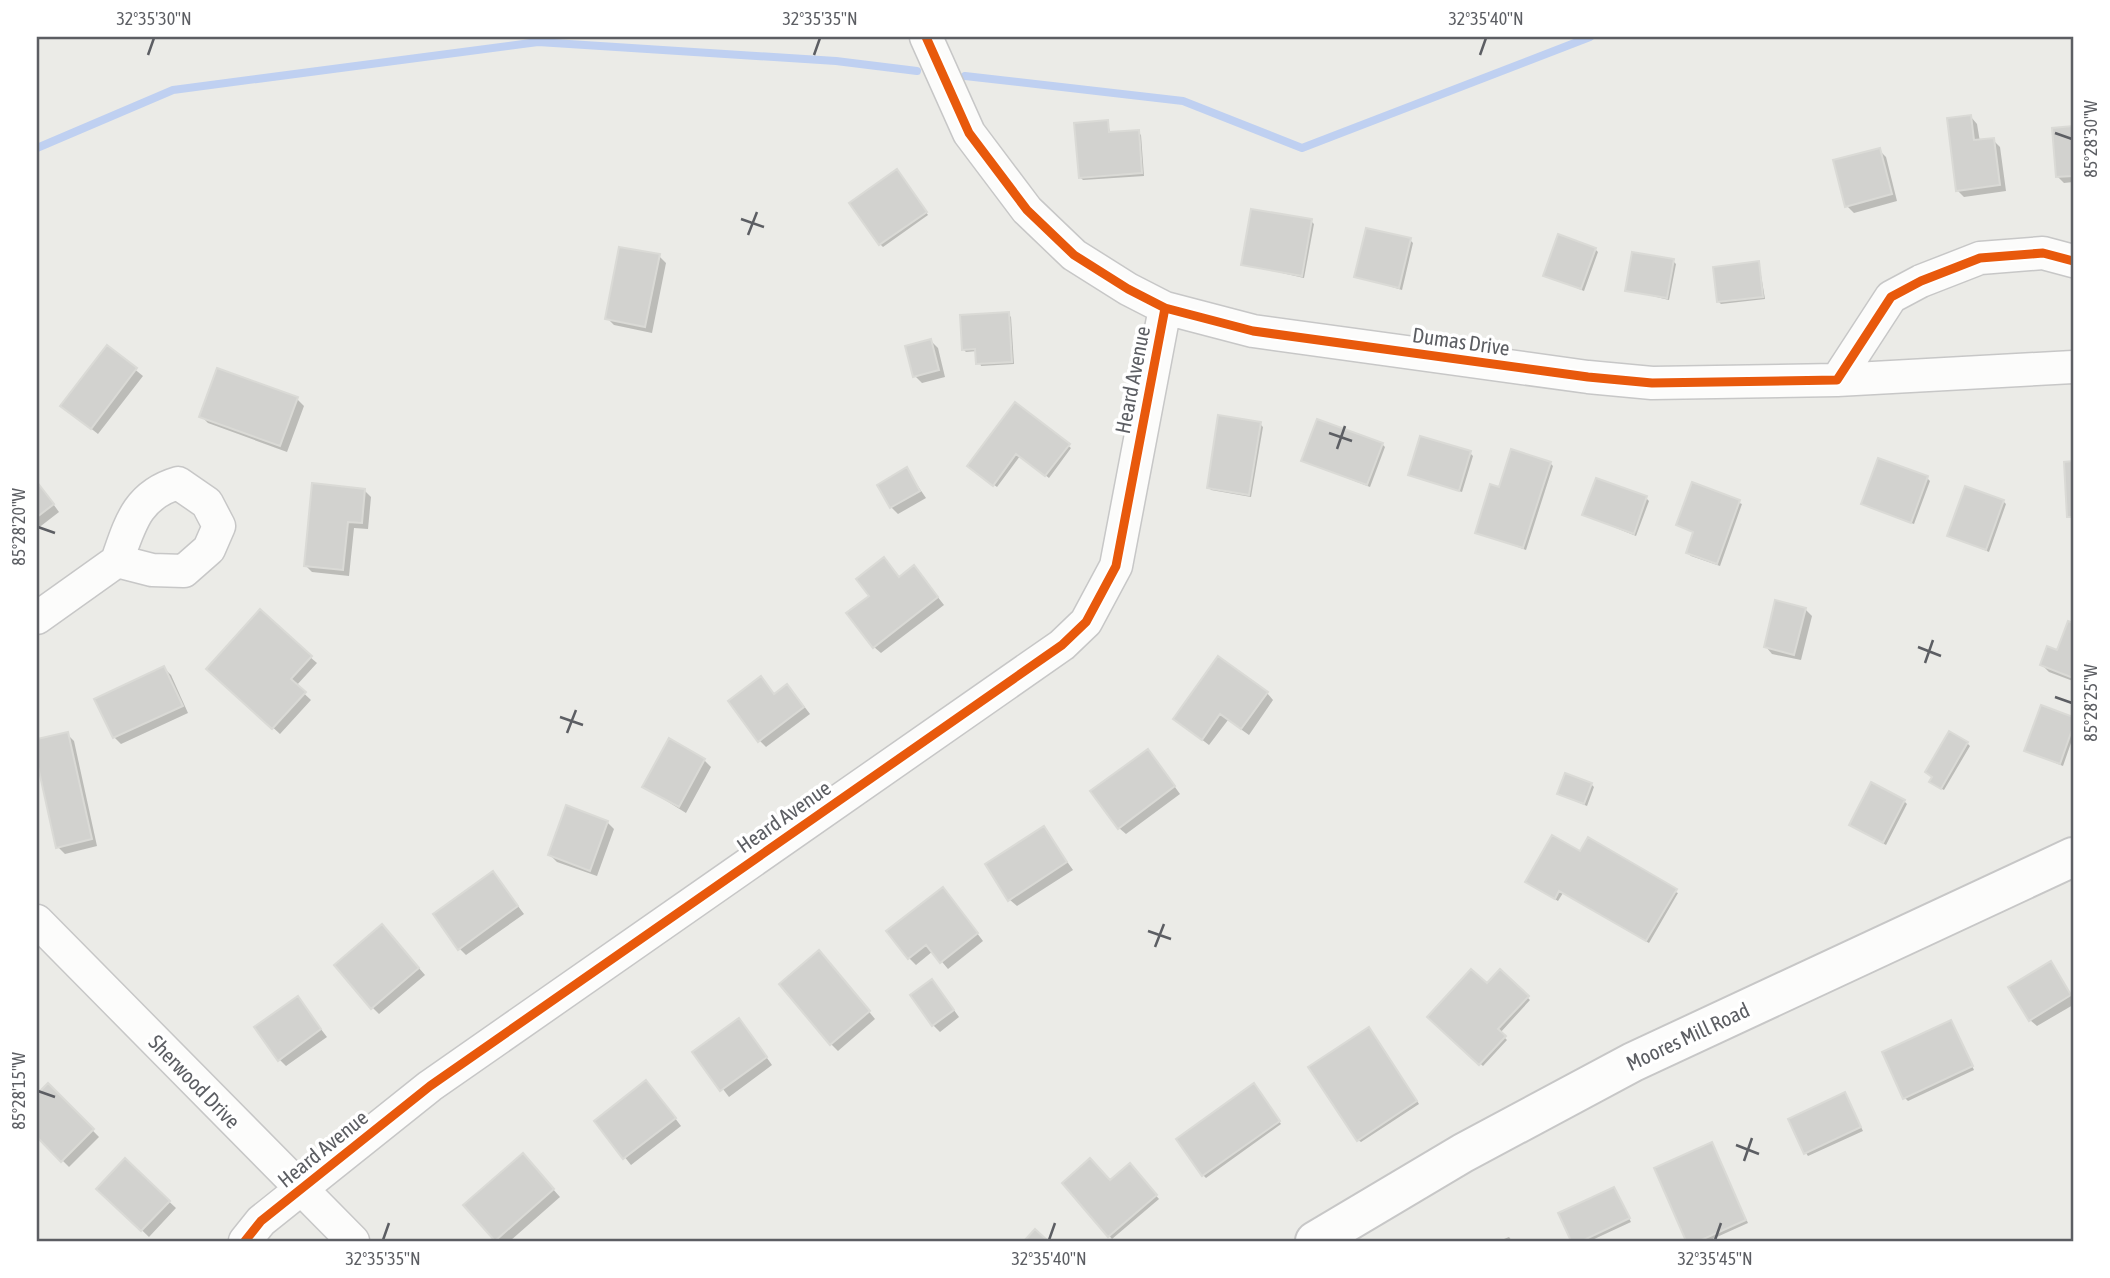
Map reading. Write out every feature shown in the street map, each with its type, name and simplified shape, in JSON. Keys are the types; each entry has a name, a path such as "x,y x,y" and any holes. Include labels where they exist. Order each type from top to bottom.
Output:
{"street":[{"name":"Dumas Drive","path":"926,37 969,133 1027,210 1074,255 1165,308 1198,319 1253,331 1588,377 1652,383 1837,380 2073,367"},
{"path":"1837,380 1891,298 1921,281 1980,258 2043,253 2073,261"},
{"name":"Heard Avenue","path":"245,1241 261,1221 299,1189 430,1086 1062,645 1086,622 1116,566 1165,308"},
{"path":"37,618 117,561"},
{"name":"Moores Mill Road","path":"1315,1241 1463,1153 1633,1062 2073,857"},
{"name":"Sherwood Drive","path":"37,921 353,1241"}],"building":[{"path":"1971,115 1974,140 1994,138 2000,185 1956,191 1947,118"},
{"path":"1108,120 1109,132 1139,130 1142,173 1079,178 1074,123"},
{"path":"2073,126 2073,176 2056,177 2052,128"},
{"path":"1880,148 1892,194 1845,207 1833,160"},
{"path":"897,169 927,212 879,245 849,203"},
{"path":"1251,209 1312,219 1302,276 1241,265"},
{"path":"1366,228 1411,238 1399,288 1354,277"},
{"path":"1558,234 1596,248 1581,289 1543,276"},
{"path":"619,247 660,254 645,327 605,319"},
{"path":"1632,252 1674,259 1667,298 1625,291"},
{"path":"1759,261 1763,297 1717,302 1713,267"},
{"path":"1009,312 1012,362 976,364 975,349 962,350 960,315"},
{"path":"931,339 939,370 913,377 905,346"},
{"path":"107,345 137,368 91,429 60,406"},
{"path":"217,368 298,397 280,446 199,417"},
{"path":"1015,402 1070,444 1045,476 1016,454 993,486 967,466"},
{"path":"1218,415 1261,422 1249,495 1207,488"},
{"path":"1317,419 1383,443 1367,485 1301,461"},
{"path":"1420,436 1471,451 1459,491 1408,475"},
{"path":"1511,449 1551,462 1523,548 1475,533 1490,484 1499,487"},
{"path":"1878,458 1928,476 1911,523 1861,504"},
{"path":"2073,461 2073,517 2067,517 2064,462"},
{"path":"907,467 920,491 890,508 877,485"},
{"path":"1596,478 1647,496 1634,534 1582,515"},
{"path":"37,482 54,504 37,517"},
{"path":"1692,482 1740,500 1717,564 1686,553 1693,532 1676,525"},
{"path":"312,483 365,489 362,523 348,522 343,570 304,566"},
{"path":"1965,486 2004,500 1986,550 1947,536"},
{"path":"884,557 899,577 914,565 938,597 873,648 846,613 869,596 856,579"},
{"path":"1775,600 1806,608 1794,655 1764,647"},
{"path":"260,609 312,656 291,679 306,692 272,729 206,669"},
{"path":"2068,621 2073,623 2073,678 2040,665 2047,646 2057,650"},
{"path":"1218,656 1268,692 1241,729 1220,714 1202,740 1173,719"},
{"path":"164,666 183,706 113,738 94,699"},
{"path":"761,676 774,694 787,684 804,707 758,742 728,701"},
{"path":"2041,705 2073,717 2073,727 2060,764 2024,751"},
{"path":"1949,731 1968,742 1941,789 1929,782 1932,777 1925,772"},
{"path":"68,732 92,839 56,848 37,762 37,739"},
{"path":"669,738 705,759 679,807 642,787"},
{"path":"1148,749 1175,786 1118,829 1090,791"},
{"path":"1565,773 1592,783 1584,804 1557,794"},
{"path":"1871,782 1905,800 1883,843 1849,825"},
{"path":"566,805 608,821 590,871 548,855"},
{"path":"1044,826 1067,862 1008,901 985,864"},
{"path":"1552,835 1580,851 1588,837 1677,889 1646,941 1559,891 1555,899 1525,882"},
{"path":"493,871 518,906 458,950 433,914"},
{"path":"943,887 978,933 940,963 926,945 908,959 886,931"},
{"path":"382,924 419,968 371,1009 334,965"},
{"path":"819,950 870,1011 830,1045 779,984"},
{"path":"2051,961 2071,995 2029,1021 2008,987"},
{"path":"1471,969 1487,983 1500,969 1529,996 1498,1029 1506,1036 1479,1065 1427,1017"},
{"path":"932,979 954,1010 932,1026 910,995"},
{"path":"298,996 321,1029 278,1061 254,1027"},
{"path":"739,1018 767,1057 720,1091 692,1052"},
{"path":"1951,1020 1973,1066 1903,1099 1882,1052"},
{"path":"1369,1027 1417,1101 1357,1141 1308,1067"},
{"path":"646,1080 676,1118 623,1159 594,1121"},
{"path":"48,1083 94,1129 61,1162 37,1137 37,1094"},
{"path":"1254,1083 1280,1121 1202,1176 1176,1139"},
{"path":"1845,1092 1861,1127 1804,1154 1788,1119"},
{"path":"1712,1142 1746,1220 1699,1241 1686,1241 1654,1168"},
{"path":"523,1153 554,1189 495,1241 463,1205"},
{"path":"125,1158 170,1201 141,1231 96,1189"},
{"path":"1090,1158 1110,1180 1130,1163 1157,1195 1108,1237 1062,1183"},
{"path":"1614,1187 1630,1218 1582,1241 1571,1241 1558,1213"},
{"path":"1035,1229 1048,1241 1024,1241"}],"waterway":[{"path":"965,76 1183,101 1302,148 1590,37"},
{"path":"37,148 173,90 538,42 836,61 917,71"}],"cycle path":[{"path":"926,37 969,133 1027,210 1074,255 1128,289 1165,308 1253,331 1588,377 1652,383 1837,380 1891,297 1921,281 1980,258 2043,253 2073,261"},
{"path":"245,1241 261,1221 430,1086 1062,645 1086,622 1116,566 1165,308"}]}
